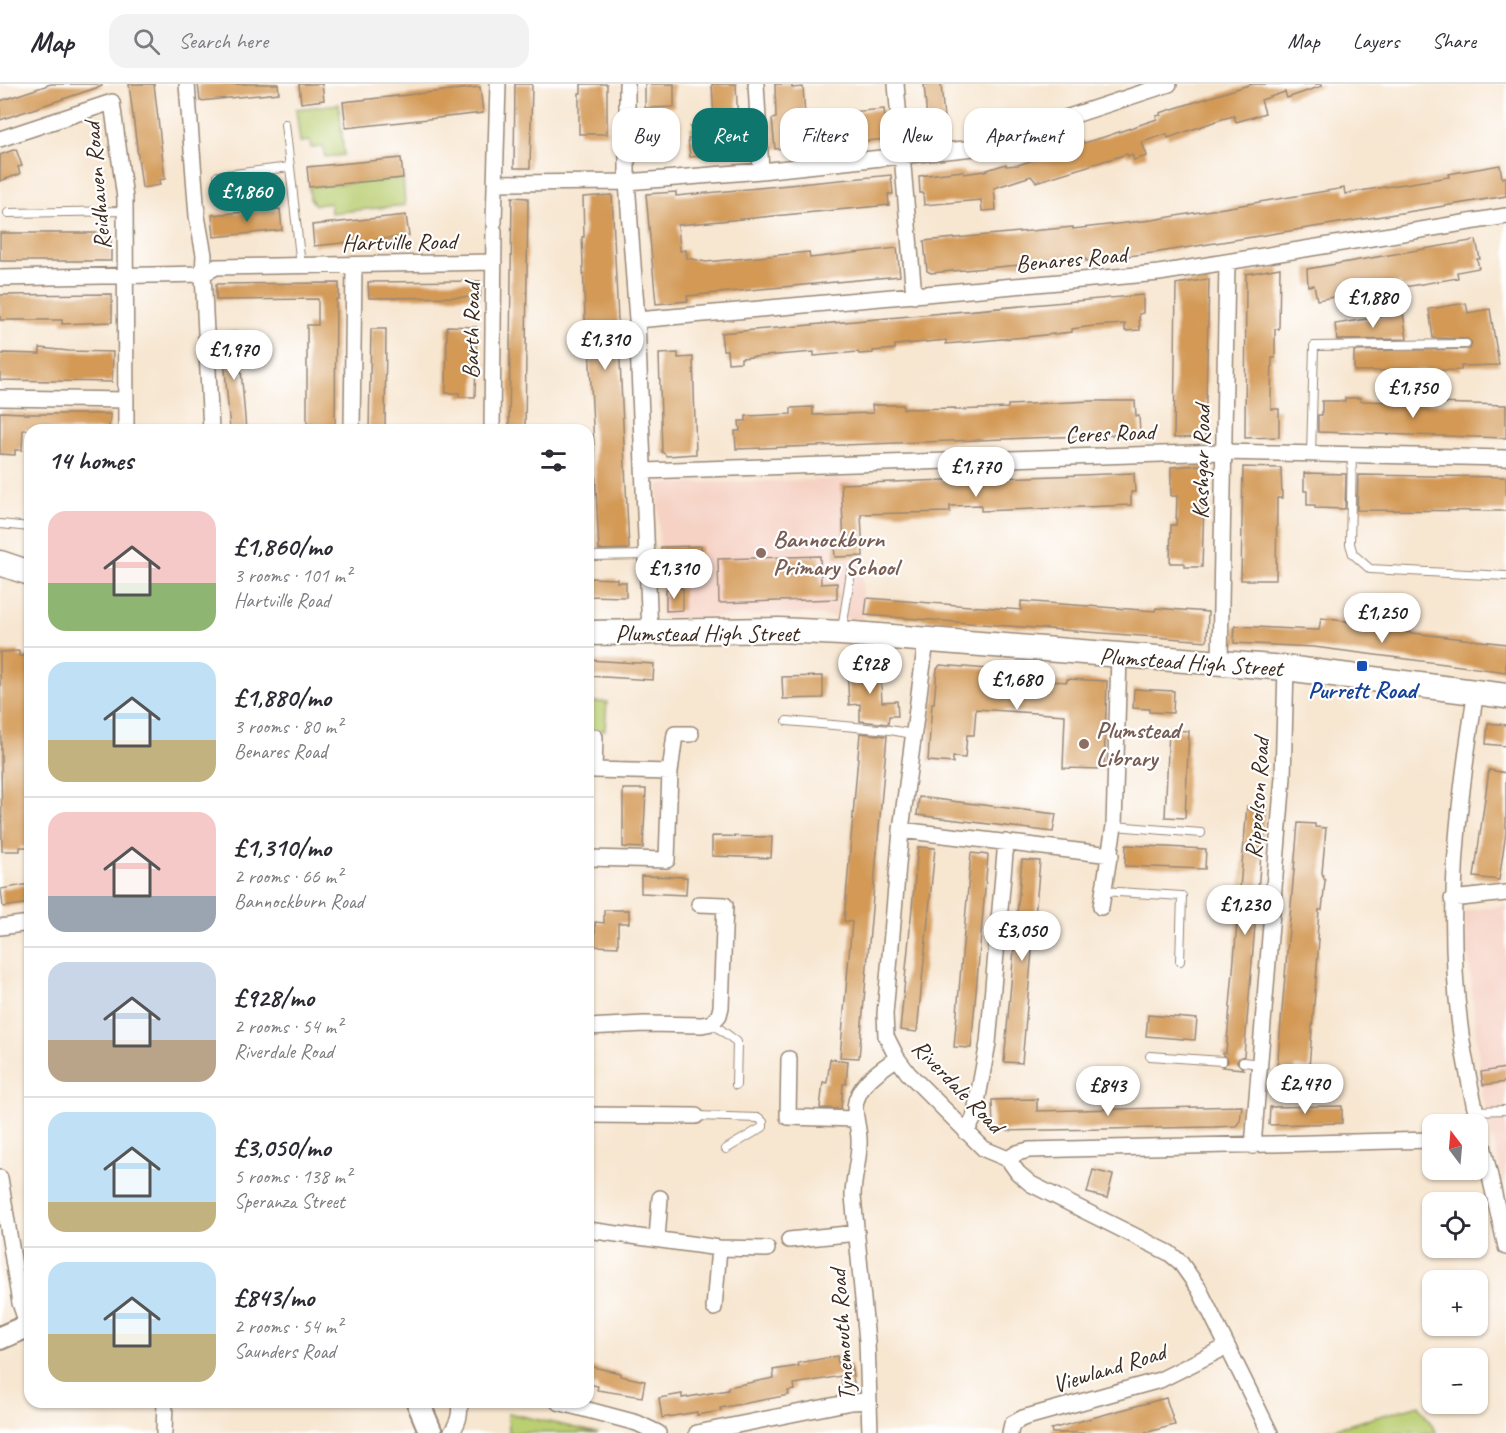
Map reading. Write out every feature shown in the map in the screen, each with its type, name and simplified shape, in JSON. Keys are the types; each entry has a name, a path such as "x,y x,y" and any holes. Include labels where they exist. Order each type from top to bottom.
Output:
{"main road":[{"path":"0,563 24,571"},
{"name":"Plumstead High Street","path":"594,633 779,630 841,633 1286,668 1506,696"}],"street":[{"path":"187,84 197,216 204,255 211,424"},
{"name":"Barth Road","path":"492,424 498,84"},
{"path":"627,84 627,182 637,320 650,633"},
{"path":"756,84 761,171"},
{"path":"896,84 898,108"},
{"path":"952,150 974,148 1169,84"},
{"name":"Reidhaven Road","path":"0,139 112,102 125,211 126,424"},
{"path":"495,183 627,182 761,171 880,157"},
{"path":"903,162 914,296"},
{"name":"Benares Road","path":"637,320 1159,273 1506,216"},
{"name":"Hartville Road","path":"0,278 203,274 216,267 494,262"},
{"name":"Kashgar Road","path":"1220,663 1227,262"},
{"path":"352,424 354,265"},
{"path":"0,398 126,400"},
{"name":"Ceres Road","path":"644,471 1223,452 1506,458"},
{"name":"Riverdale Road","path":"926,640 901,830 884,1026 886,1036 908,1073 984,1149 1008,1159 1018,1173 1031,1184 1169,1253 1180,1262 1199,1289 1270,1433"},
{"path":"1101,907 1102,891 1111,855 1119,656"},
{"name":"Rippolson Road","path":"1253,1146 1283,777 1286,668"},
{"path":"1476,691 1459,806 1452,899 1460,1032 1466,1074 1476,1114"},
{"path":"594,858 668,860 670,772 675,734 691,734"},
{"path":"594,744 595,736"},
{"path":"594,770 670,772"},
{"path":"901,830 1111,855"},
{"path":"966,1132 974,1118 988,1043 1006,842"},
{"path":"1452,899 1506,892"},
{"path":"594,1028 645,1024 702,1025 712,1023 719,1015 722,1007 725,906 699,904"},
{"path":"0,927 24,923"},
{"name":"Tynemouth Road","path":"870,1433 867,1341 853,1196 853,1181 859,1147 855,1106 859,1093 880,1069 897,1058"},
{"path":"789,1059 788,1117 856,1119"},
{"path":"594,1115 696,1116"},
{"path":"1008,1159 1017,1153 1029,1150 1422,1140"},
{"path":"1488,1172 1506,1247"},
{"path":"0,1178 20,1303 24,1313"},
{"path":"657,1239 660,1198"},
{"path":"594,1231 719,1248 767,1249"},
{"name":"Tynemouth Road","path":"789,1240 857,1233"},
{"path":"714,1308 719,1248"},
{"path":"0,1338 24,1327"},
{"name":"Viewland Road","path":"1010,1433 1012,1424 1023,1418 1160,1380 1226,1347"},
{"path":"697,1433 851,1402 869,1401"},
{"path":"164,1433 165,1408"},
{"path":"421,1408 431,1433"},
{"path":"451,1433 458,1423 460,1408"},
{"path":"581,1408 637,1423 658,1433"}],"lane":[{"path":"285,124 301,266"},
{"path":"218,176 290,167"},
{"path":"8,213 125,211"},
{"path":"1311,454 1314,346 1466,344"},
{"path":"1352,455 1350,544 1353,554 1370,568 1506,576"},
{"path":"0,524 24,526"},
{"path":"594,556 647,555"},
{"path":"841,633 851,572"},
{"path":"787,722 890,730 913,734"},
{"path":"1113,826 1201,833"},
{"path":"1102,891 1182,896 1180,961"},
{"path":"712,1023 737,1042 736,1085"},
{"path":"1150,1056 1222,1061"},
{"path":"1243,1062 1260,1064"},
{"path":"1476,1111 1506,1110"},
{"path":"696,1116 759,1118 763,1122 763,1127 726,1149"}],"shaded area":[{"name":"Bannockburn Primary School","path":"860,479 863,620 807,614 664,618 661,613 658,484"},
{"path":"1506,905 1506,1182 1503,1182 1482,1092 1464,911"}],"green space":[{"path":"339,104 344,155 325,157 323,147 311,148 310,141 300,142 296,109"},
{"path":"403,178 405,205 331,213 330,203 315,205 310,198 309,187"},
{"path":"594,702 607,702 605,730 594,730"},
{"path":"1419,1405 1422,1414 1425,1414 1437,1433 1319,1433"},
{"path":"508,1413 598,1433 509,1433"}],"building":[{"path":"51,84 101,84 102,86 0,120 0,101"},
{"path":"129,84 154,84 165,179 159,180 160,185 142,188"},
{"path":"198,84 278,84 279,93 200,101"},
{"path":"299,84 322,84 324,100 301,103"},
{"path":"515,84 532,84 530,168 514,168"},
{"path":"581,84 607,84 607,134 579,134"},
{"path":"645,84 674,84 674,107 645,108"},
{"path":"712,84 736,84 737,108 713,108"},
{"path":"775,84 792,84 792,88 803,87 804,108 780,108 780,149 775,149 772,119 776,118"},
{"path":"924,84 941,84 943,108 926,108"},
{"path":"1252,84 1322,84 1322,86 1287,98 1285,92 1261,100 1265,113 1253,117 1236,122 1234,116 1168,138 1167,134 1142,142 1147,156 1134,160 1132,154 1128,156 1127,154 1036,182 1031,176 994,188 996,210 982,211 981,200 924,205 923,193 920,193 919,176 963,171 964,174 1006,164 1006,166 1018,165 1027,162 1084,162 1084,143 1157,119 1156,116 1161,115 1160,113"},
{"path":"480,87 483,113 346,128 343,102"},
{"path":"880,109 880,140 868,141 868,110"},
{"path":"688,139 692,139 692,157 690,157"},
{"path":"16,149 22,166 18,167 20,174 0,181 0,155"},
{"path":"401,158 403,178 309,187 307,167"},
{"path":"1500,165 1502,178 1506,177 1506,196 1153,253 1086,261 1086,259 931,273 927,271 924,241 1152,220 1344,188 1345,194 1449,177 1448,174"},
{"path":"891,175 893,194 888,194 889,205 678,225 680,251 686,250 687,258 706,262 809,252 810,258 897,248 900,276 687,296 688,301 656,304 646,194 676,192 676,196"},
{"path":"612,195 629,549 599,550 589,344 586,343 582,237 584,237 583,197"},
{"path":"512,197 528,198 525,424 509,424"},
{"path":"280,209 282,230 214,237 212,215"},
{"path":"406,215 409,236 314,246 312,225"},
{"path":"0,233 111,233 111,261 0,261"},
{"path":"1476,240 1480,259 1477,259 1479,268 1457,272 1458,278 1402,287 1401,283 1374,287 1375,290 1317,300 1314,285 1308,286 1307,269"},
{"path":"1280,268 1279,329 1275,329 1271,395 1271,409 1279,409 1279,437 1245,438 1246,274"},
{"path":"1209,279 1205,437 1174,438 1176,284"},
{"path":"480,281 480,297 369,298 368,282"},
{"path":"339,283 339,299 336,299 335,424 307,424 307,325 318,325 318,299 216,300 216,284"},
{"path":"112,294 112,322 62,324 62,320 0,320 0,295"},
{"path":"1143,295 1143,313 1139,314 1140,330 1125,331 1125,324 1094,326 1072,329 1072,332 1026,337 946,344 946,340 895,345 895,349 873,351 873,353 814,356 814,352 741,358 741,362 728,363 727,350 723,350 721,333"},
{"path":"1466,303 1468,313 1490,309 1499,365 1461,366 1461,370 1354,371 1354,351 1470,349 1472,343 1468,339 1433,338 1429,309"},
{"path":"1403,313 1407,339 1337,340 1335,324"},
{"path":"447,326 477,327 475,397 459,397 459,393 446,393"},
{"path":"371,329 386,329 385,424 369,424"},
{"path":"238,332 246,424 230,424 222,333"},
{"path":"40,348 113,352 112,382 0,380 0,354 40,354"},
{"path":"678,353 678,358 693,357 696,454 667,456 662,452 659,354"},
{"path":"1345,398 1360,398 1360,401 1506,405 1506,438 1318,432 1318,415 1322,415 1322,401 1345,401"},
{"path":"1091,401 1135,401 1140,434 736,449 735,431 740,431 739,421 746,421 746,416 791,414 791,408 813,407 813,415 873,413 872,405 903,405 903,409 955,408 955,410"},
{"path":"0,412 110,414 109,424 24,424 22,450 15,450 15,455 0,454"},
{"path":"1202,465 1205,469 1202,567 1184,567 1184,563 1170,563 1171,525 1176,525 1177,496 1171,496 1171,467"},
{"path":"1243,467 1281,468 1282,498 1277,498 1276,580 1241,580"},
{"path":"1134,473 1135,492 1131,492 1131,505 981,511 981,505 950,506 950,512 861,514 863,556 835,557 834,544 844,544 841,484"},
{"path":"1304,473 1346,474 1345,509 1315,508 1315,505 1307,505"},
{"path":"1358,475 1506,477 1506,511 1357,510"},
{"path":"701,546 701,559 661,560 661,547"},
{"path":"820,556 821,584 837,583 837,599 719,603 718,559"},
{"path":"594,578 617,579 617,582 626,582 626,597 594,596"},
{"path":"683,588 683,610 666,611 666,589"},
{"path":"867,598 1021,610 1021,601 1155,611 1156,608 1208,612 1207,641 865,615"},
{"path":"1321,618 1404,629 1404,632 1506,644 1506,672 1314,647 1234,643 1235,626 1319,630"},
{"path":"19,651 19,656 24,656 24,847 20,847 20,851 2,851 0,652"},
{"path":"594,660 654,664 653,680 594,676"},
{"path":"940,665 1012,671 1010,678 1067,682 1067,679 1107,681 1104,769 1063,768 1065,715 976,709 974,735 967,735 965,758 953,757 953,763 928,761 932,703 934,703 937,669"},
{"path":"880,666 882,702 897,701 898,716 889,716 888,724 860,721 860,704 849,705 847,668"},
{"path":"823,676 823,698 783,699 782,677"},
{"path":"1134,689 1174,691 1173,713 1149,712 1149,709 1133,708"},
{"path":"1488,723 1506,725 1506,746 1486,744"},
{"path":"1169,730 1189,731 1185,818 1165,817"},
{"path":"860,733 887,736 859,1058 840,1057 852,922 844,921"},
{"path":"1489,770 1506,773 1506,832 1499,880 1474,877"},
{"path":"623,789 646,789 643,848 623,847"},
{"path":"919,797 1056,814 1053,832 917,815"},
{"path":"1247,806 1265,807 1244,1056 1237,1062 1243,1069 1222,1067 1228,1062 1223,1053 1226,1053"},
{"path":"1298,823 1315,824 1315,827 1326,828 1322,873 1325,881 1322,910 1319,910 1317,939 1319,939 1309,1068 1295,1066 1295,1071 1277,1070"},
{"path":"712,836 772,837 771,858 712,856"},
{"path":"1126,845 1206,849 1205,869 1125,866"},
{"path":"918,847 935,848 917,1032 900,1030"},
{"path":"971,853 988,855 971,1048 954,1047"},
{"path":"1022,860 1040,861 1022,1063 1004,1062"},
{"path":"641,876 687,877 686,895 641,893"},
{"path":"24,885 24,904 3,907 1,889"},
{"path":"604,910 629,910 629,923 618,923 618,947 595,946 595,922 604,923"},
{"path":"1148,1015 1197,1019 1195,1040 1146,1036"},
{"path":"830,1059 848,1061 841,1109 820,1108 823,1082 827,1083"},
{"path":"1506,1068 1506,1082 1483,1085 1481,1072"},
{"path":"1037,1099 1037,1111 1242,1106 1240,1121 1236,1126 993,1131 992,1100"},
{"path":"1342,1106 1342,1123 1269,1125 1270,1107"},
{"path":"1093,1170 1113,1175 1107,1198 1087,1193"},
{"path":"837,1356 839,1368 851,1365 854,1383 842,1385 841,1376 794,1384 795,1390 788,1391 789,1395 720,1408 721,1411 697,1415 697,1412 662,1418 659,1398 682,1394 682,1398 728,1390 728,1387 774,1378 773,1370"},
{"path":"594,1367 645,1381 642,1397 597,1390 598,1386 594,1385"},
{"path":"1166,1398 1175,1425 1144,1433 1052,1433 1051,1429"}],"place":[{"name":"Bannockburn Primary School","path":"761,553"},
{"name":"Purrett Road","path":"1362,666"},
{"name":"Plumstead Library","path":"1084,744"}]}
